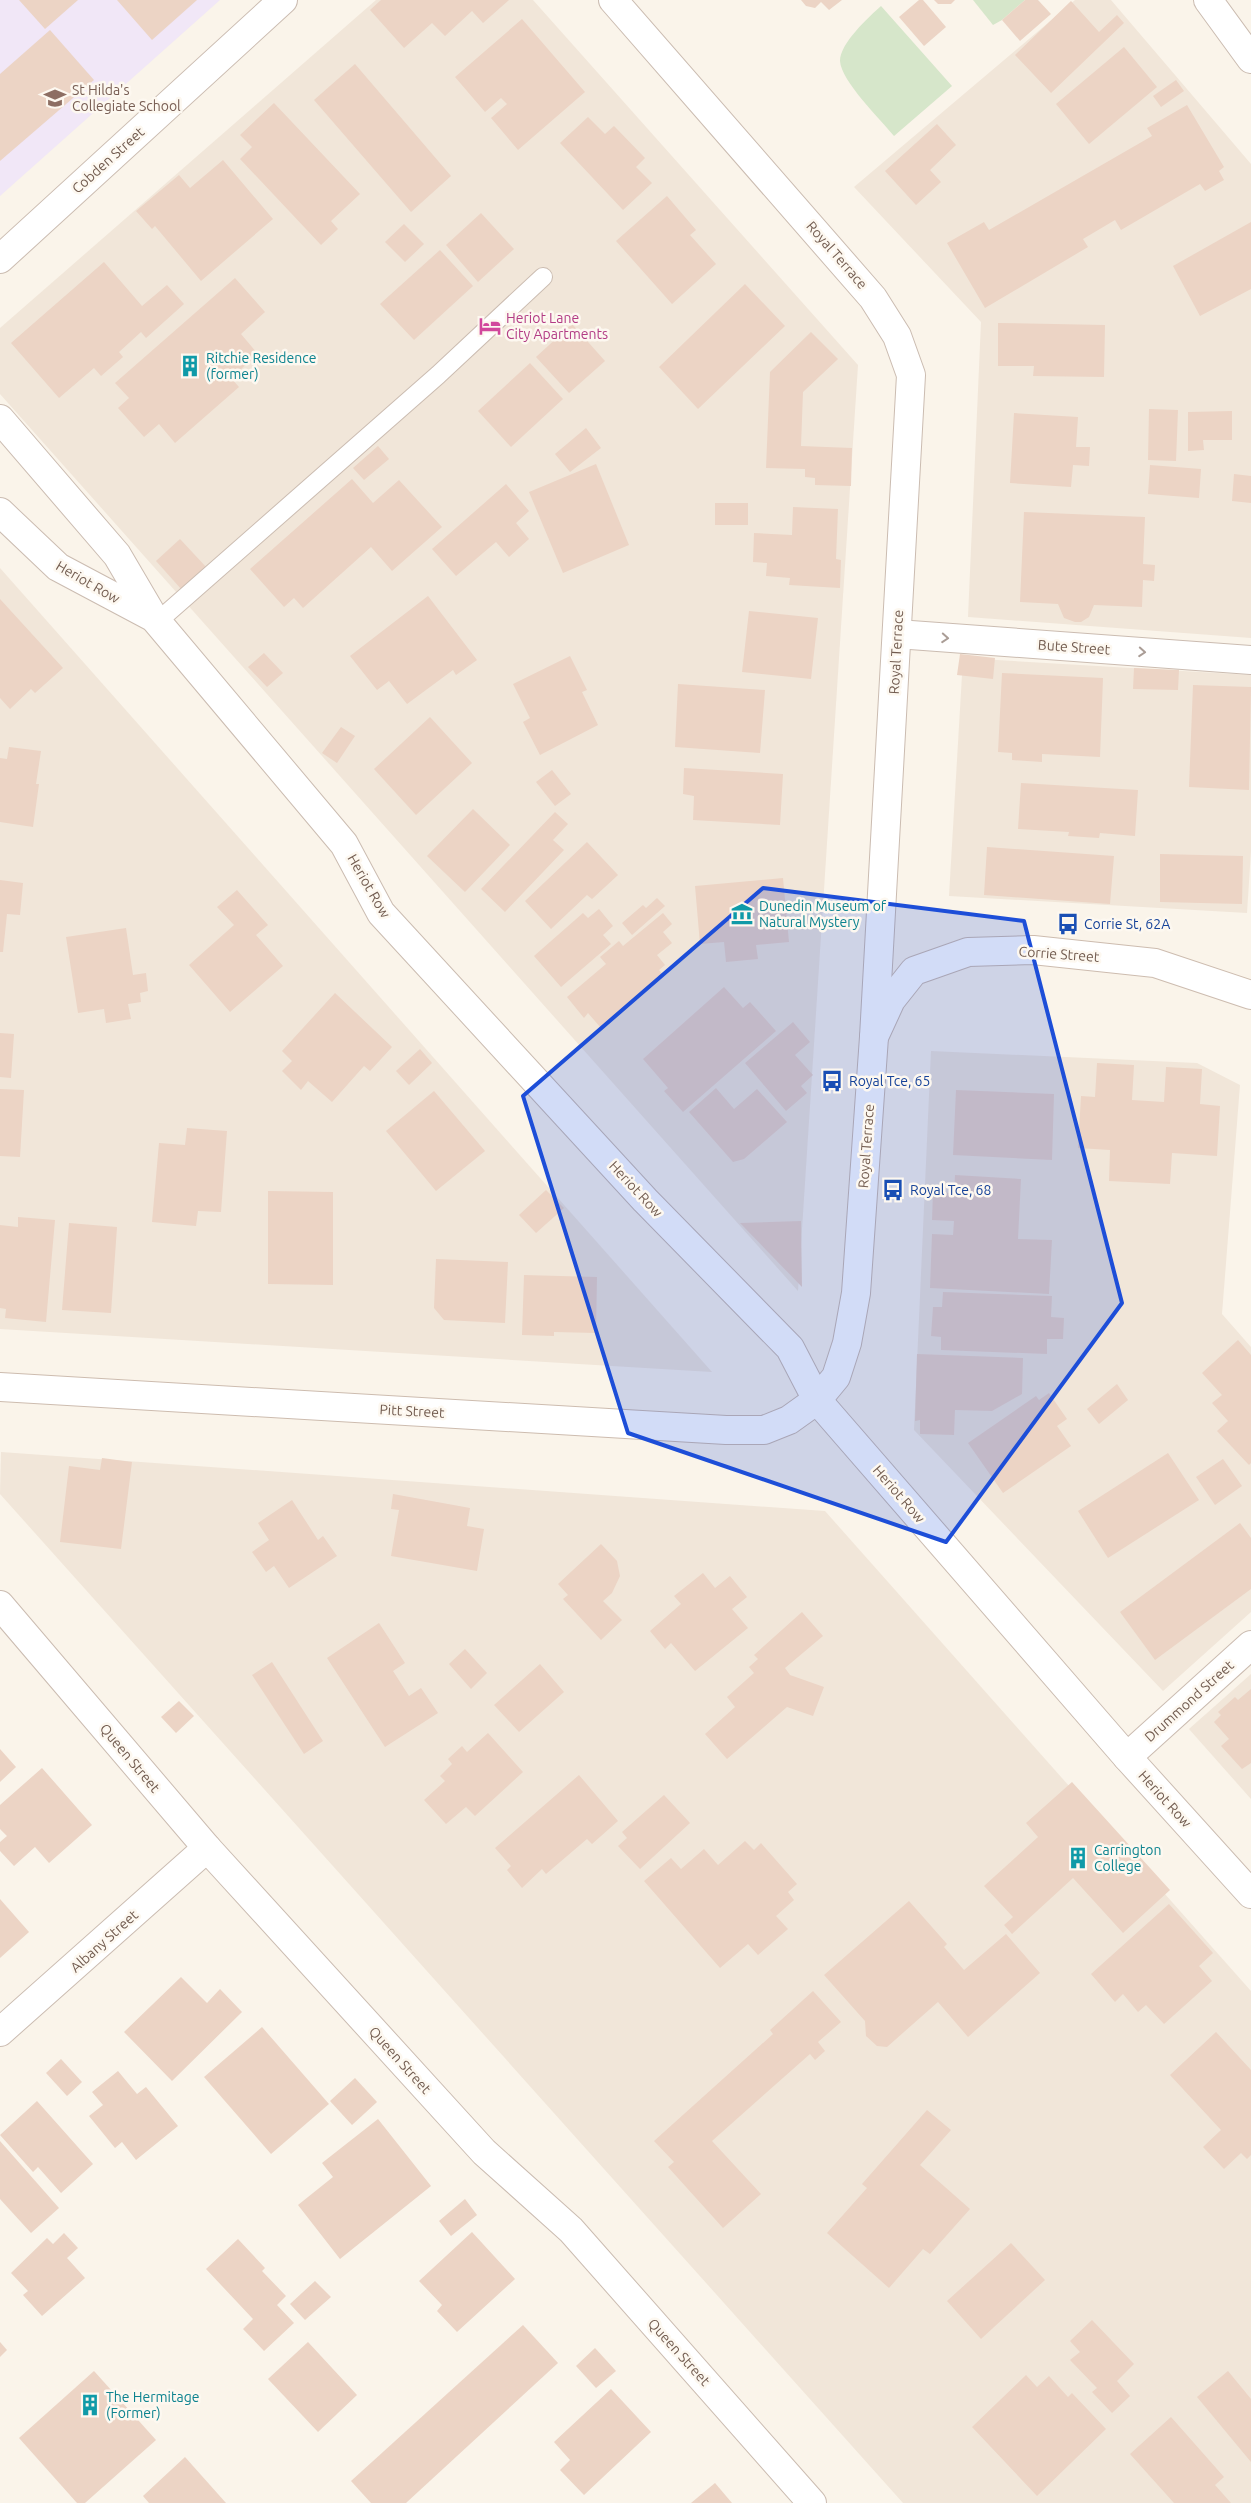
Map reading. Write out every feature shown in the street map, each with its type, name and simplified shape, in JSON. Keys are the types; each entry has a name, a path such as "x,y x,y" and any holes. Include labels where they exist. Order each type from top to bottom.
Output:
{"street":[{"name":"Cobden Street","path":"0,260 283,0"},
{"name":"Royal Terrace","path":"613,0 836,253 873,298 897,336 911,375 874,1037 856,1293 847,1343 836,1376 817,1400"},
{"path":"1208,0 1251,59"},
{"path":"0,419 117,555 155,620"},
{"name":"Heriot Row","path":"0,512 58,567 155,620 344,844 381,913 644,1200 790,1348 817,1400 1127,1757 1251,1894"},
{"name":"Bute Street","path":"897,634 1251,660"},
{"name":"Corrie Street","path":"874,1037 891,1000 914,971 968,952 1034,950 1155,963 1251,995"},
{"name":"Pitt Street","path":"0,1387 726,1430 764,1430 789,1420 817,1400"},
{"name":"Queen Street","path":"0,1604 207,1848 484,2152 571,2230 812,2503"},
{"name":"Drummond Street","path":"1127,1757 1251,1645"},
{"name":"Albany Street","path":"0,2032 207,1848"}],"lane":[{"path":"155,620 438,375 543,277"}],"highlighted area":[{"path":"763,888 1024,921 1122,1303 946,1542 628,1433 523,1096"}],"shaded area":[{"name":"St Hilda's Collegiate School","path":"0,0 220,0 0,196"},
{"path":"376,0 533,0 858,365 798,1291 0,394 0,328"},
{"path":"1075,0 1111,0 1251,164 1251,638 968,617 981,322 854,187"},
{"path":"0,568 712,1372 0,1329"},
{"path":"963,658 1251,675 1251,851 1247,913 949,896"},
{"path":"931,1051 1197,1063 1240,1085 1222,1314 1251,1347 1251,1612 1163,1691 914,1430"},
{"path":"1,1452 825,1511 1251,1991 1251,2503 903,2503 0,1494"},
{"path":"1251,1674 1251,1799 1189,1729"}],"green space":[{"path":"973,0 1025,0 1002,20 993,25"},
{"path":"881,6 952,86 894,136 854,89 842,69 840,61 841,54 850,39"}],"building":[{"path":"19,0 78,0 45,29"},
{"path":"117,0 197,0 152,40"},
{"path":"381,0 509,0 483,23 472,11 445,36 432,23 404,48 370,10"},
{"path":"801,0 842,0 829,10 821,2 815,8 806,6"},
{"path":"919,0 923,0 946,27 924,46 899,17"},
{"path":"934,0 955,0 951,4 938,4"},
{"path":"1025,0 1038,0 1051,14 1020,41 1002,20"},
{"path":"1071,1 1099,32 1117,15 1124,23 1051,93 1015,55"},
{"path":"522,19 585,92 518,150 491,118 507,104 501,98 485,112 455,77"},
{"path":"50,30 94,80 0,161 0,74"},
{"path":"1124,47 1157,87 1089,144 1056,104"},
{"path":"355,64 451,176 411,212 314,100"},
{"path":"1176,80 1184,91 1161,107 1153,96"},
{"path":"274,103 360,194 331,221 338,229 321,245 240,159 252,147 240,135"},
{"path":"1187,105 1224,167 1219,171 1224,180 1205,191 1200,184 1121,230 1115,220 1083,239 1088,247 985,308 947,243 984,222 989,230 1152,136 1147,128"},
{"path":"588,117 605,134 614,126 645,158 636,167 652,183 623,210 560,143"},
{"path":"937,124 956,145 930,170 941,182 916,205 885,171"},
{"path":"223,160 273,219 201,281 155,226 152,229 136,211 179,175 190,188"},
{"path":"667,196 696,230 690,235 716,264 672,304 616,241"},
{"path":"481,213 514,249 478,282 446,245"},
{"path":"1251,222 1251,289 1200,316 1173,266"},
{"path":"404,224 424,244 405,262 385,242"},
{"path":"440,250 473,286 414,340 380,304"},
{"path":"104,262 142,306 167,285 184,304 146,338 141,332 119,352 123,357 101,376 94,368 59,398 11,343"},
{"name":"Ritchie Residence (former)","path":"235,278 265,312 241,334 258,354 231,378 239,387 175,443 159,424 144,437 118,408 129,398 115,383"},
{"path":"745,284 785,326 698,409 659,367"},
{"path":"998,323 1105,325 1104,377 1033,376 1034,366 998,366"},
{"path":"572,324 605,361 569,393 536,357"},
{"path":"811,332 838,359 803,392 801,446 852,448 851,486 815,485 815,478 805,477 805,469 766,468 770,372"},
{"path":"530,363 563,399 511,447 478,411"},
{"path":"1149,409 1178,410 1176,461 1148,460"},
{"path":"1232,411 1232,440 1203,440 1204,450 1188,451 1188,412"},
{"path":"1014,413 1078,417 1076,447 1090,447 1089,466 1073,465 1071,487 1010,483"},
{"path":"586,428 601,448 570,472 555,454"},
{"path":"378,446 389,459 364,480 353,468"},
{"path":"596,464 629,545 563,573 529,492"},
{"path":"1150,465 1201,469 1199,498 1148,494"},
{"path":"1234,474 1251,476 1251,503 1232,501"},
{"path":"352,479 373,503 399,480 442,527 392,571 371,547 303,608 294,598 284,607 250,569"},
{"path":"506,484 529,511 516,523 529,539 509,557 496,542 456,576 432,549"},
{"path":"715,503 748,503 748,525 715,525"},
{"path":"793,507 838,509 836,559 841,560 840,588 789,585 790,578 766,576 767,563 753,562 754,533 792,535"},
{"path":"1024,512 1145,517 1143,564 1155,565 1154,581 1143,580 1142,607 1094,605 1089,617 1081,622 1075,622 1064,618 1058,604 1020,602"},
{"path":"180,539 207,568 182,590 156,561"},
{"path":"428,596 477,660 456,675 453,670 407,704 389,681 377,690 350,656"},
{"path":"0,599 63,668 35,693 31,689 10,709 0,698"},
{"path":"749,611 818,618 811,679 742,672"},
{"path":"264,653 283,673 267,687 248,667"},
{"path":"960,654 995,658 993,679 957,675"},
{"path":"570,656 587,690 582,692 598,725 540,755 523,722 530,718 513,684"},
{"path":"1134,668 1179,670 1178,690 1133,689"},
{"path":"1002,673 1103,678 1100,757 1042,754 1042,762 1012,760 1012,753 998,752"},
{"path":"678,684 765,690 760,753 675,747"},
{"path":"1193,685 1251,687 1249,790 1189,787"},
{"path":"430,717 472,763 416,815 374,769"},
{"path":"341,727 355,736 337,763 322,753"},
{"path":"9,747 41,751 36,784 39,784 33,827 0,822 0,758 7,759"},
{"path":"684,768 783,774 780,825 693,820 694,796 683,794"},
{"path":"552,770 571,794 555,806 536,782"},
{"path":"1021,783 1138,790 1135,836 1100,833 1099,838 1068,836 1069,832 1018,829"},
{"path":"473,809 510,845 465,892 427,856"},
{"path":"555,812 568,824 553,840 564,850 505,912 481,889"},
{"path":"587,842 618,875 592,899 587,895 551,929 525,901"},
{"path":"987,847 1114,856 1110,904 984,895"},
{"path":"1160,854 1243,856 1242,904 1160,902"},
{"name":"Dunedin Museum of Natural Mystery","path":"783,878 789,942 756,945 758,959 726,962 724,942 700,944 695,886"},
{"path":"0,880 23,883 20,915 7,914 3,952 0,952"},
{"path":"237,890 268,925 256,935 283,966 230,1012 189,965 234,925 217,907"},
{"path":"657,898 665,906 632,935 622,923 643,905 646,908"},
{"path":"599,909 613,926 603,935 611,944 561,987 534,956 583,913 588,918"},
{"path":"663,913 672,924 663,932 672,943 657,955 665,965 659,970 664,976 601,1028 588,1013 584,1018 567,997 606,964 600,957 619,941 623,946"},
{"path":"126,928 133,975 146,973 148,991 140,993 141,1002 128,1004 131,1019 106,1023 104,1009 78,1013 66,937"},
{"path":"724,987 743,1008 750,1002 776,1031 683,1112 664,1091 668,1088 643,1059"},
{"path":"335,993 392,1047 370,1071 364,1066 332,1102 308,1081 301,1090 282,1071 292,1061 282,1051"},
{"path":"793,1022 810,1042 795,1055 813,1075 801,1086 807,1093 786,1111 745,1063"},
{"path":"0,1033 14,1034 11,1078 0,1077"},
{"path":"420,1049 432,1063 409,1085 396,1071"},
{"path":"1097,1063 1134,1065 1132,1100 1164,1102 1166,1067 1202,1069 1200,1104 1220,1106 1217,1156 1172,1153 1170,1184 1109,1181 1110,1150 1078,1148 1081,1096 1095,1097"},
{"path":"716,1088 734,1109 757,1089 787,1122 744,1159 733,1162 689,1112"},
{"path":"0,1089 24,1090 20,1157 0,1156"},
{"path":"956,1090 1054,1094 1052,1160 953,1155"},
{"path":"434,1091 485,1151 436,1191 386,1131"},
{"path":"187,1128 227,1131 221,1212 198,1211 196,1226 152,1222 159,1143 185,1145"},
{"path":"955,1175 1021,1179 1018,1239 1052,1240 1049,1294 930,1288 932,1234 953,1235 954,1221 932,1220 933,1192 954,1193"},
{"path":"546,1190 564,1208 536,1233 519,1215"},
{"path":"268,1191 333,1192 333,1285 268,1284"},
{"path":"18,1217 55,1220 46,1322 5,1318 6,1309 0,1308 0,1225 18,1227"},
{"path":"801,1221 802,1287 740,1223"},
{"path":"69,1223 117,1227 111,1313 62,1310"},
{"path":"436,1259 508,1262 505,1323 444,1320 434,1308"},
{"path":"524,1275 597,1277 596,1333 554,1332 554,1336 522,1335"},
{"path":"943,1292 1052,1296 1051,1317 1064,1318 1063,1339 1047,1339 1047,1354 941,1350 941,1337 931,1336 933,1307 942,1307"},
{"path":"1238,1340 1251,1355 1251,1463 1249,1465 1217,1431 1228,1421 1212,1403 1222,1395 1202,1373"},
{"path":"917,1354 1023,1358 1022,1394 992,1411 955,1410 954,1435 920,1434 920,1420 915,1421"},
{"path":"1117,1384 1128,1400 1099,1424 1087,1409"},
{"path":"1049,1393 1067,1419 1057,1426 1071,1446 1003,1493 968,1443 1036,1396 1039,1400"},
{"path":"1168,1453 1199,1500 1108,1558 1078,1511"},
{"path":"102,1458 132,1462 121,1549 60,1542 69,1466 100,1470"},
{"path":"1223,1459 1242,1486 1215,1505 1196,1477"},
{"path":"393,1494 470,1508 467,1526 484,1529 477,1571 391,1556 399,1510 391,1509"},
{"path":"292,1500 318,1540 323,1536 337,1556 289,1588 274,1566 266,1572 252,1552 269,1540 258,1523"},
{"path":"1240,1523 1251,1538 1251,1589 1155,1660 1120,1612"},
{"path":"601,1544 617,1561 620,1576 612,1593 603,1601 622,1620 601,1640 563,1599 568,1595 558,1584"},
{"path":"703,1573 715,1588 730,1576 747,1597 732,1609 748,1628 695,1671 671,1643 665,1649 650,1631 681,1604 674,1596"},
{"path":"802,1612 823,1636 785,1668 790,1675 824,1687 813,1716 787,1707 727,1759 705,1734 735,1707 727,1697 754,1673 749,1667 758,1659 754,1655"},
{"path":"379,1623 405,1663 393,1671 409,1696 421,1688 438,1713 385,1747 327,1658"},
{"path":"465,1649 487,1673 471,1689 449,1664"},
{"path":"272,1662 323,1741 304,1754 252,1675"},
{"path":"540,1664 564,1692 519,1732 494,1705"},
{"path":"1251,1689 1251,1763 1242,1769 1221,1746 1229,1739 1214,1722 1221,1715 1218,1712 1235,1697 1238,1700"},
{"path":"179,1701 194,1716 176,1733 161,1717"},
{"path":"488,1733 523,1772 475,1816 466,1807 446,1824 424,1800 445,1781 440,1776 452,1764 448,1759 462,1746 467,1752"},
{"path":"0,1749 16,1767 0,1782"},
{"path":"42,1768 92,1825 49,1863 35,1847 14,1866 0,1851 0,1842 7,1836 0,1829 0,1805"},
{"path":"579,1775 618,1821 592,1844 587,1839 546,1874 542,1869 522,1888 507,1870 511,1866 495,1848"},
{"name":"Carrington College","path":"1072,1782 1170,1890 1123,1933 1073,1878 1012,1934 1004,1925 1013,1917 984,1886 1038,1837 1026,1823"},
{"path":"664,1795 690,1823 640,1869 618,1846 627,1838 622,1832"},
{"path":"745,1841 754,1850 761,1843 797,1884 788,1892 794,1900 776,1916 788,1929 758,1955 748,1944 720,1968 644,1881 671,1858 681,1869 704,1849 718,1865"},
{"path":"0,1899 29,1932 0,1958"},
{"path":"909,1901 947,1944 944,1947 964,1970 1006,1934 1040,1973 968,2037 938,2002 887,2047 877,2046 866,2036 865,2021 824,1975"},
{"path":"1169,1904 1213,1953 1199,1966 1212,1981 1164,2024 1146,2005 1138,2012 1123,1994 1115,2002 1091,1974"},
{"path":"181,1977 207,2003 220,1989 242,2012 172,2081 124,2032"},
{"path":"813,1991 841,2022 818,2042 825,2051 815,2060 810,2054 712,2141 761,2194 723,2228 668,2167 674,2162 654,2141 773,2034 770,2030"},
{"path":"262,2027 329,2104 271,2154 204,2077"},
{"path":"1216,2032 1251,2070 1251,2155 1247,2159 1241,2153 1224,2169 1203,2147 1221,2130 1170,2075"},
{"path":"61,2059 82,2082 67,2096 46,2073"},
{"path":"118,2071 137,2094 146,2087 178,2126 136,2160 122,2142 115,2148 89,2116 103,2105 92,2092"},
{"path":"355,2078 377,2102 352,2125 330,2101"},
{"path":"37,2101 93,2164 61,2193 38,2167 33,2172 0,2135"},
{"path":"927,2110 951,2130 920,2165 970,2209 930,2254 923,2249 889,2288 827,2233 867,2188 862,2184"},
{"path":"378,2119 431,2186 340,2259 298,2205 333,2177 322,2163"},
{"path":"0,2141 59,2208 31,2233 0,2199"},
{"path":"465,2199 477,2215 451,2236 439,2221"},
{"path":"472,2232 515,2279 457,2332 437,2311 442,2305 419,2281"},
{"path":"64,2233 78,2248 67,2258 85,2278 42,2316 23,2295 28,2291 11,2273 47,2238 53,2244"},
{"path":"238,2239 265,2268 262,2271 286,2296 277,2305 294,2323 264,2351 243,2329 253,2319 206,2269"},
{"path":"1011,2243 1045,2280 981,2339 947,2301"},
{"path":"315,2281 331,2297 305,2320 290,2304"},
{"path":"1092,2320 1134,2364 1117,2381 1130,2396 1112,2413 1092,2392 1097,2388 1070,2360 1080,2352 1070,2341"},
{"path":"523,2325 558,2363 406,2503 371,2503 351,2481"},
{"path":"0,2342 7,2350 0,2357"},
{"path":"308,2342 357,2395 318,2432 268,2379"},
{"path":"595,2348 616,2371 596,2388 576,2366"},
{"name":"The Hermitage (Former)","path":"94,2371 156,2440 85,2503 77,2503 19,2438"},
{"path":"1228,2371 1251,2399 1251,2462 1197,2397"},
{"path":"1026,2375 1037,2387 1049,2376 1068,2397 1072,2393 1106,2429 1037,2496 972,2427"},
{"path":"611,2389 651,2432 584,2495 560,2470 570,2460 554,2442"},
{"path":"1171,2417 1224,2477 1215,2485 1231,2503 1174,2503 1130,2454"},
{"path":"185,2457 226,2503 149,2503 143,2496"},
{"path":"715,2483 732,2503 691,2503"}],"place":[{"name":"St Hilda's Collegiate School","path":"55,98"},
{"name":"Heriot Lane City Apartments","path":"490,326"},
{"name":"Ritchie Residence (former)","path":"190,366"},
{"name":"Dunedin Museum of Natural Mystery","path":"742,914"},
{"name":"Corrie St, 62A","path":"1068,924"},
{"name":"Royal Tce, 65","path":"832,1081"},
{"name":"Royal Tce, 68","path":"893,1190"},
{"name":"Carrington College","path":"1078,1858"},
{"name":"The Hermitage (Former)","path":"90,2405"}]}
